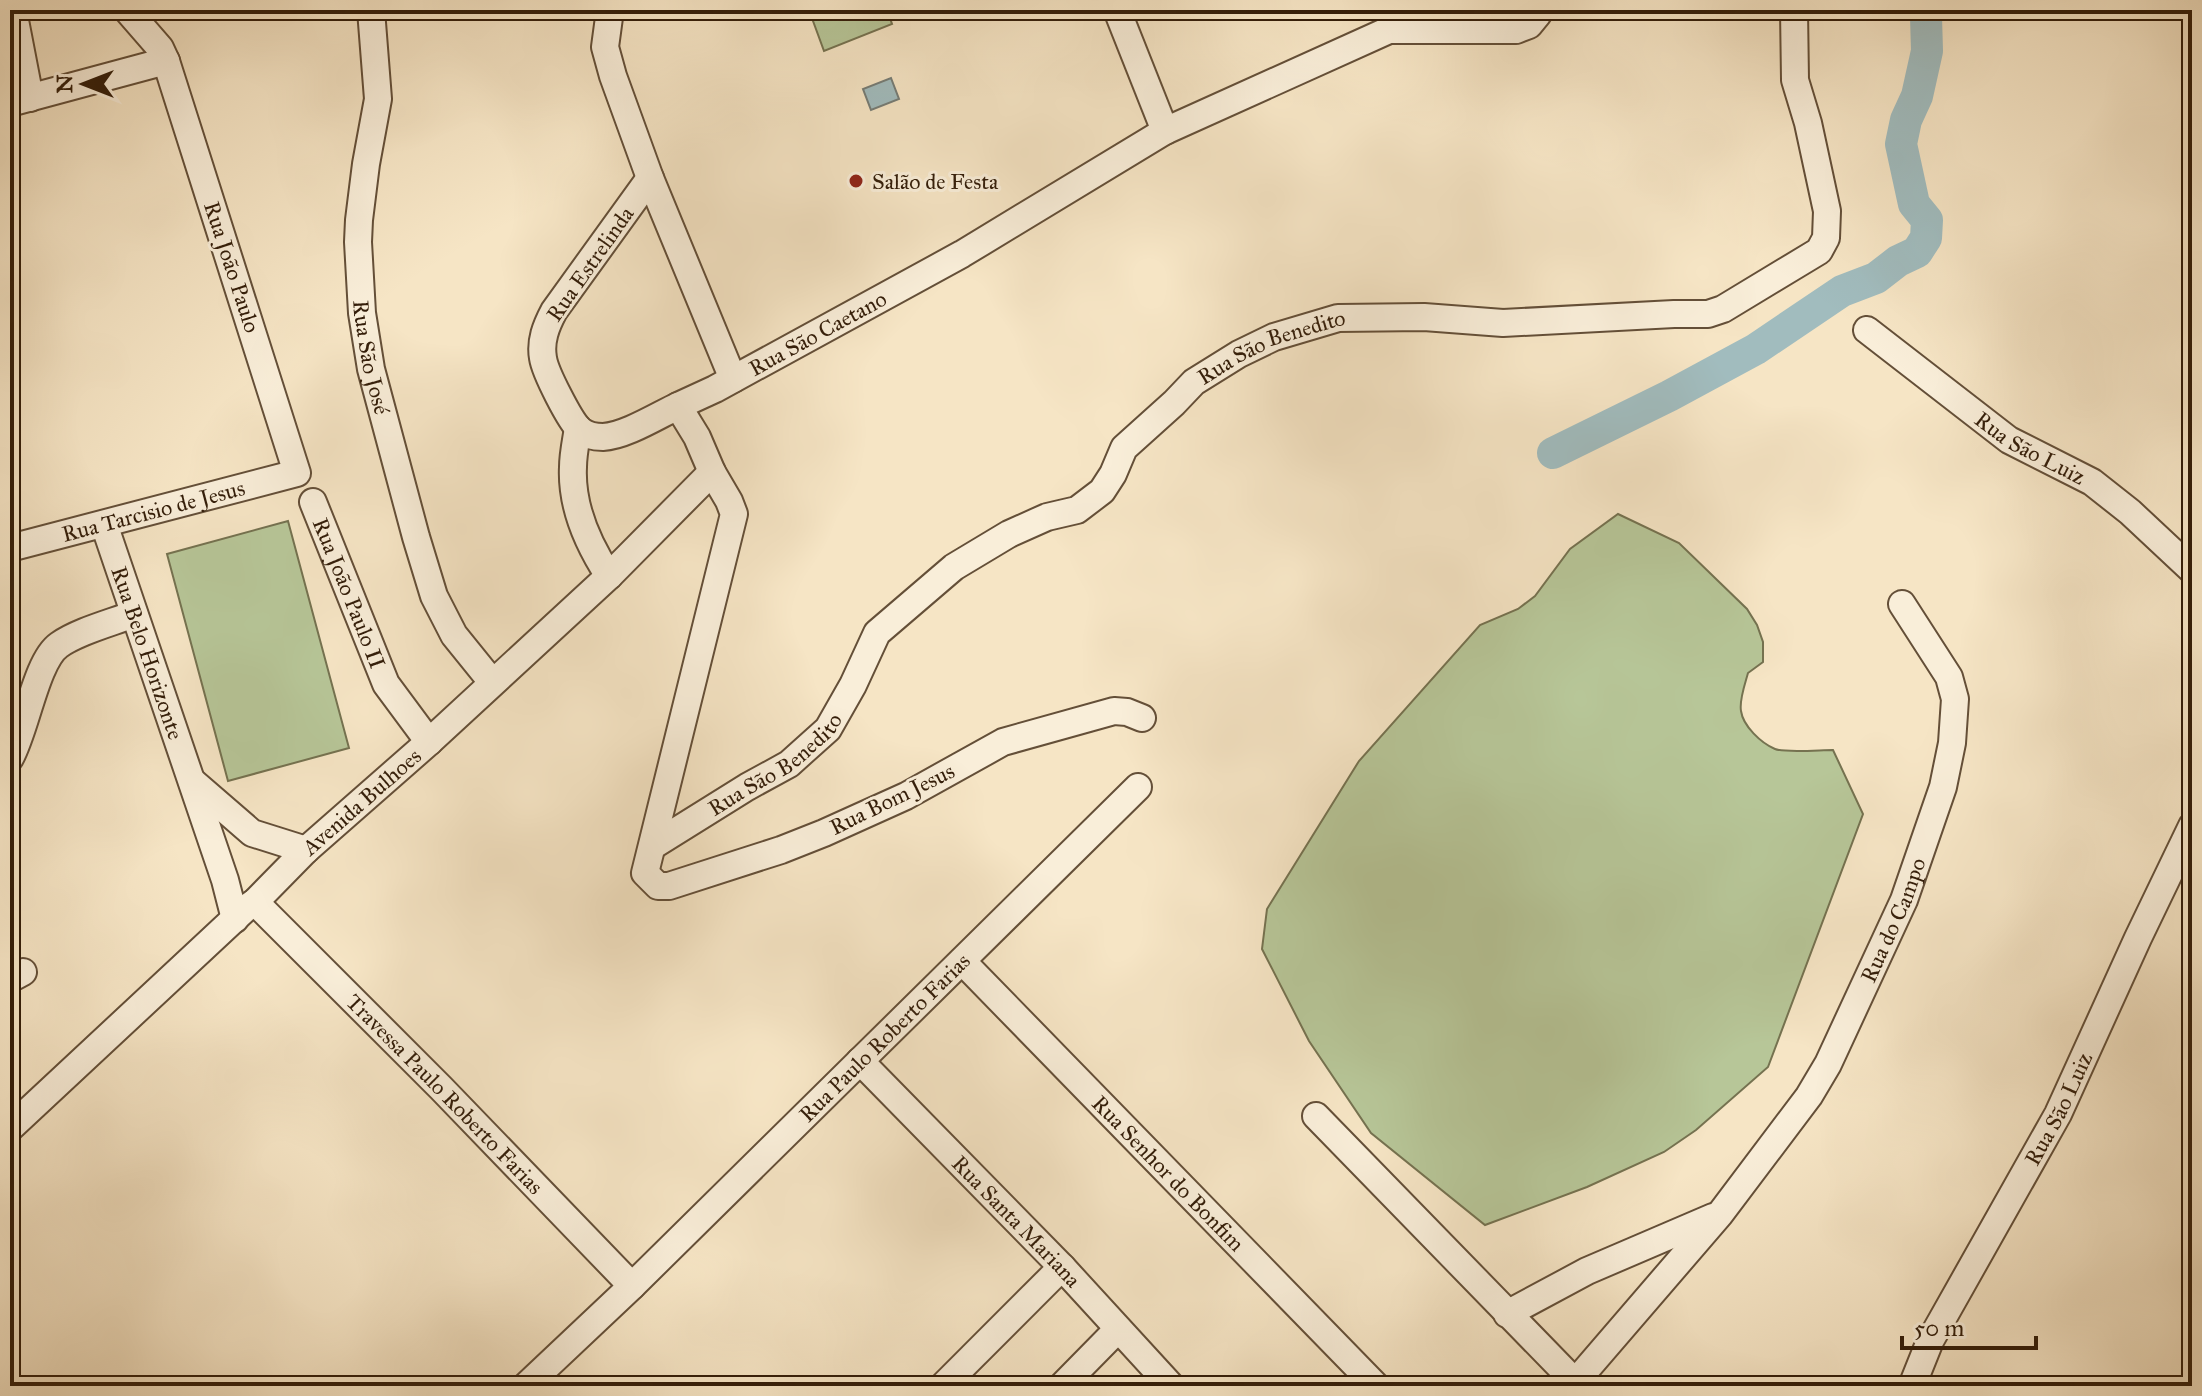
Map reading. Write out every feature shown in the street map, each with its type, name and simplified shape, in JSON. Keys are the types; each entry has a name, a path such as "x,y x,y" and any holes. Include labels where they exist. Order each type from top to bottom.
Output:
{"street":[{"path":"13,10 20,100 166,61"},
{"name":"Rua João Paulo","path":"127,10 160,48 166,61 297,473"},
{"name":"Rua São José","path":"371,10 378,99 366,164 358,242 362,313 371,369 434,596 454,635 492,682"},
{"name":"Rua Estrelinda","path":"610,10 605,47 613,76 650,178 733,379"},
{"path":"1117,10 1165,131"},
{"name":"Rua São Caetano","path":"678,406 733,379 958,245 1165,131 1389,30 1516,30 1529,25 1538,10"},
{"name":"Rua São Benedito","path":"654,845 789,764 828,729 877,633 954,567 1009,534 1047,517 1077,510 1102,491 1124,448 1194,382 1239,354 1274,337 1338,318 1424,317 1503,323 1708,314 1723,309 1819,251 1826,238 1827,211 1808,123 1795,80 1794,10"},
{"name":"Rua Estrelinda","path":"578,428 548,376 542,356 543,333 554,311 650,178"},
{"name":"Rua São Luiz","path":"1867,330 2009,440 2092,482 2130,512 2192,570"},
{"path":"609,576 583,527 576,499 572,469 578,428 602,437 617,434 678,406 697,437 734,514 654,845"},
{"name":"Avenida Bulhoes","path":"10,1128 245,911 306,850 609,576 712,472"},
{"name":"Rua Tarcisio de Jesus","path":"10,548 44,533 104,524 297,473"},
{"name":"Rua João Paulo II","path":"313,502 386,684 429,742"},
{"name":"Rua Belo Horizonte","path":"104,524 225,880 245,911"},
{"name":"Rua do Campo","path":"1573,1384 1720,1214 1787,1127 1828,1064 1904,900 1943,787 1952,743 1955,699 1949,677 1902,604"},
{"path":"10,758 43,667 57,646 134,614"},
{"name":"Rua Bom Jesus","path":"654,845 645,873 658,886 669,886 824,833 906,796 1003,742 1114,711 1142,718"},
{"name":"Rua Belo Horizonte","path":"192,781 252,833 306,850"},
{"name":"Rua Paulo Roberto Farias","path":"526,1386 632,1286 1138,787"},
{"name":"Rua São Luiz","path":"1912,1386 1930,1341 2058,1114 2192,826"},
{"name":"Travessa Paulo Roberto Farias","path":"245,911 441,1088 632,1286"},
{"name":"Rua Senhor do Bonfim","path":"962,961 1376,1386"},
{"name":"Rua Santa Mariana","path":"860,1061 1062,1267 1171,1386"},
{"path":"1316,1116 1573,1384"},
{"name":"Rua do Campo","path":"1507,1314 1587,1271 1720,1214"},
{"path":"943,1386 1062,1267"},
{"path":"1062,1386 1118,1329"}],"green space":[{"path":"809,10 887,10 892,24 824,51"},
{"path":"1618,514 1679,543 1747,609 1763,642 1763,662 1748,673 1741,702 1745,722 1764,743 1775,749 1833,750 1863,814 1768,1067 1696,1130 1664,1152 1587,1187 1485,1225 1371,1133 1309,1041 1262,949 1267,909 1359,761 1480,625 1518,609 1535,596 1570,549"},
{"path":"288,521 349,748 228,781 167,554"}],"water":[{"path":"891,78 899,99 871,110 863,89"}],"waterway":[{"path":"1553,453 1756,349 1842,291 1876,278 1898,261 1917,252 1926,238 1927,220 1914,204 1901,144 1906,120 1917,96 1927,51 1926,16 1923,10"}],"place":[{"name":"Salão de Festa","path":"856,181"}]}
